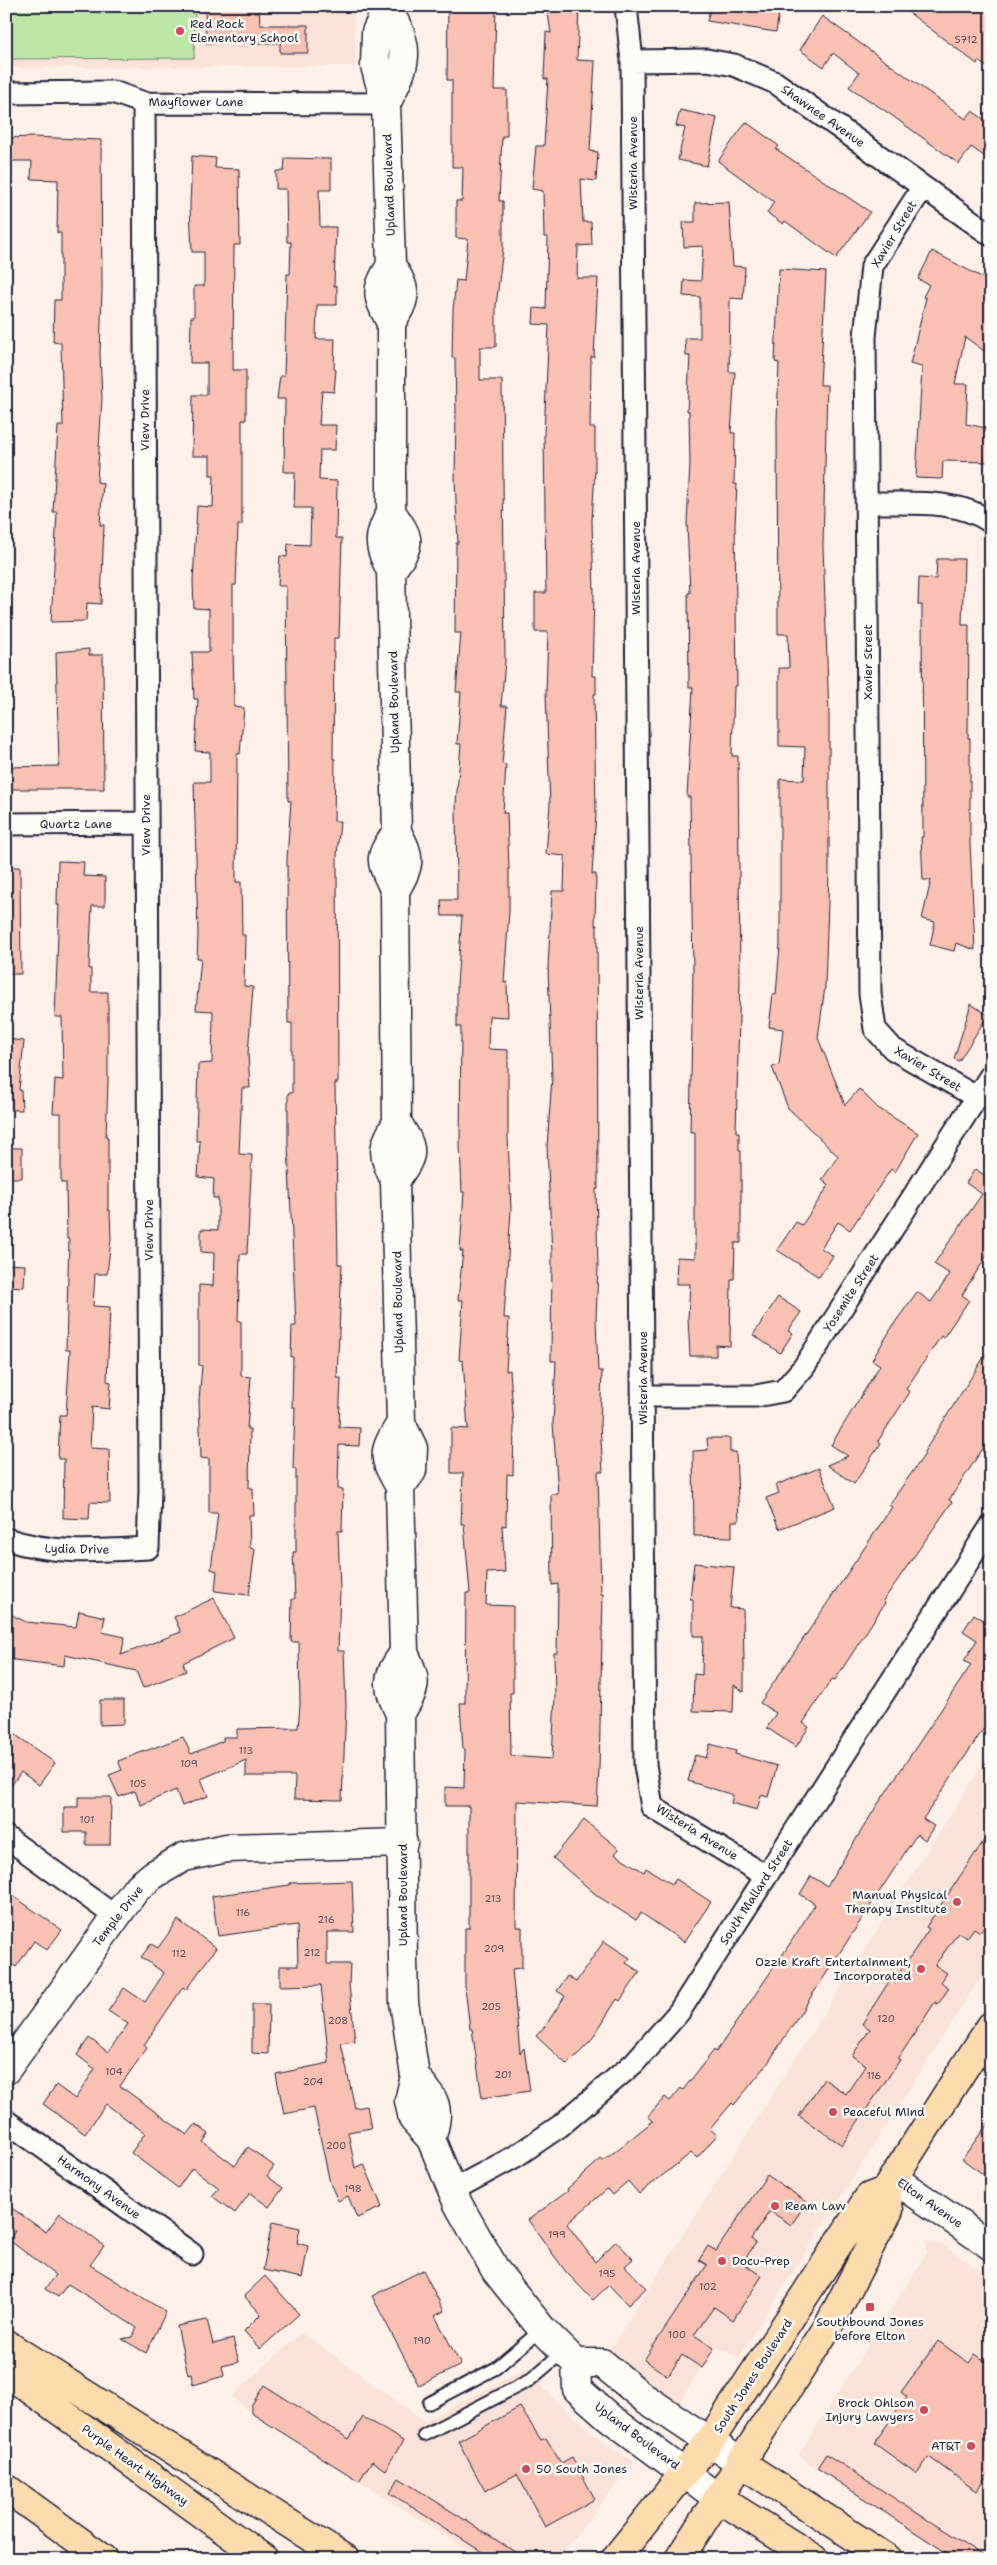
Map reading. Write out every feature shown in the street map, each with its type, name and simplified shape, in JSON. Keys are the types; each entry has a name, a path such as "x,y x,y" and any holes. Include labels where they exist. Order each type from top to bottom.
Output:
{"main road":[{"name":"South Jones Boulevard","path":"615,2559 709,2442 869,2197 889,2184 982,2059 991,2026"},
{"path":"679,2559 818,2343 846,2293 889,2210 889,2184"},
{"path":"6,2344 345,2559"},
{"name":"Purple Heart Highway","path":"6,2372 264,2559"},
{"path":"740,2462 888,2559"},
{"path":"6,2488 104,2559"},
{"path":"718,2498 815,2559"}],"street":[{"name":"Wisteria Avenue","path":"626,6 632,61 645,1765 652,1807 766,1876"},
{"name":"Upland Boulevard","path":"388,8 402,32 404,67 386,104 391,265 404,285 404,302 391,323 391,512 406,533 406,550 391,571 397,832 408,852 408,868 395,891 397,1122 410,1145 410,1159 395,1181 401,1423 412,1448 412,1471 400,1487 404,1653 414,1674 413,1692 400,1714 404,2002 415,2076 432,2097 437,2117 430,2139 451,2191 488,2259 542,2329 570,2357 577,2389 610,2418 718,2498"},
{"name":"Shawnee Avenue","path":"632,61 707,60 734,65 776,83 991,234"},
{"name":"Mayflower Lane","path":"6,93 113,92 144,103 386,104"},
{"name":"View Drive","path":"144,103 150,1480 148,1548"},
{"name":"Xavier Street","path":"923,187 872,266 865,337 870,994 875,1029 893,1049 976,1097"},
{"path":"867,503 942,505 976,512 991,522"},
{"name":"Quartz Lane","path":"6,824 146,824"},
{"name":"Yosemite Street","path":"643,1396 756,1396 783,1391 804,1367 991,1075"},
{"name":"South Mallard Street","path":"451,2191 545,2137 634,2064 679,2012 991,1526"},
{"name":"Lydia Drive","path":"6,1539 32,1548 82,1552 148,1548"},
{"path":"6,1837 116,1917"},
{"name":"Temple Drive","path":"6,2070 136,1889 154,1875 184,1857 227,1848 403,1843"},
{"name":"Harmony Avenue","path":"6,2121 192,2254"},
{"name":"Elton Avenue","path":"889,2184 991,2246"},
{"path":"570,2357 602,2363 643,2397 740,2462"}],"lane":[{"path":"429,2403 496,2368 542,2329"},
{"path":"424,2435 570,2357"}],"shaded area":[{"name":"Red Rock Elementary School","path":"6,6 353,6 356,66 6,68"},
{"path":"984,1762 991,1766 991,1961 738,2358 715,2345 678,2405 655,2389 609,2351"},
{"path":"926,2240 943,2245 991,2278 991,2559 958,2559 798,2456 927,2253"},
{"path":"302,2332 424,2421 526,2369 555,2400 595,2435 614,2450 635,2462 557,2559 482,2559 248,2411 232,2396"}],"green space":[{"path":"6,6 195,6 194,58 6,59"}],"building":[{"path":"205,6 259,6 260,25 308,25 308,53 280,53 280,43 206,43"},
{"path":"448,6 496,6 494,90 507,90 507,136 502,136 499,201 503,201 503,248 496,306 496,347 480,347 480,380 502,380 505,661 501,706 507,706 502,764 506,765 503,813 507,813 509,869 509,911 504,983 507,982 508,1017 489,1016 488,1049 508,1050 508,1137 511,1210 504,1318 509,1318 506,1371 510,1370 514,1427 513,1475 507,1474 506,1526 502,1525 505,1572 487,1573 486,1605 513,1606 513,1693 510,1693 511,1756 552,1759 555,1696 554,1653 557,1653 558,1584 552,1585 551,1494 558,1494 553,1423 556,1361 551,1361 552,1253 547,1147 552,1078 548,967 552,891 564,891 565,856 546,854 550,805 546,693 548,632 535,632 535,593 546,593 544,434 549,325 533,324 534,308 546,309 548,237 544,237 543,191 532,189 536,146 544,146 548,79 544,79 546,32 551,33 547,6 579,6 577,60 595,61 590,151 598,152 596,181 581,179 583,222 591,222 592,245 578,246 577,278 598,278 594,357 591,357 590,428 595,428 592,521 594,594 592,676 596,676 596,694 594,694 596,814 592,874 596,874 595,925 597,925 598,1189 596,1189 598,1267 596,1319 598,1371 602,1371 600,1424 603,1472 598,1472 601,1594 603,1594 597,1806 517,1801 516,1927 522,1927 522,1968 512,1969 520,2053 524,2048 530,2091 482,2098 465,1987 465,1928 469,1928 469,1806 445,1806 445,1787 464,1788 465,1749 463,1749 460,1703 465,1703 466,1593 470,1593 464,1524 461,1524 463,1473 451,1473 451,1428 468,1429 463,1361 459,1360 463,1300 458,1300 463,1251 460,1251 464,1192 462,1192 460,1145 461,1027 457,1027 457,985 462,916 442,916 441,900 457,900 456,804 461,744 457,744 461,692 456,692 461,633 455,633 456,543 458,543 455,480 455,358 452,358 456,280 464,281 468,239 456,238 456,201 462,201 463,167 452,167 452,80 447,80"},
{"path":"711,6 780,6 776,32 707,21"},
{"path":"900,6 982,6 991,13 991,70 978,61 977,64"},
{"path":"822,16 966,119 972,111 991,124 991,161 971,147 959,164 849,87 859,73 833,53 824,67 800,50"},
{"path":"680,110 717,118 707,166 678,160 685,128 676,126"},
{"path":"746,122 779,146 776,149 870,212 836,258 785,221 783,224 767,213 774,202 718,161"},
{"path":"33,137 101,140 102,290 100,354 102,398 97,482 103,483 100,525 104,525 101,604 87,603 86,621 51,622 57,512 53,512 58,426 63,426 61,343 53,342 54,300 61,300 61,233 57,233 58,180 31,179 32,161 6,161 6,138"},
{"path":"192,156 216,158 215,168 239,169 240,245 234,245 233,370 246,370 246,420 242,420 242,525 238,525 236,585 233,585 233,642 234,707 244,708 240,754 237,754 236,882 241,882 242,935 245,935 244,986 253,987 248,1054 250,1088 242,1088 239,1154 252,1155 247,1254 240,1254 238,1321 241,1321 241,1376 251,1377 247,1429 250,1429 249,1488 253,1488 254,1515 249,1515 250,1548 255,1549 249,1595 215,1591 217,1571 211,1569 218,1513 209,1513 209,1459 201,1458 199,1400 202,1366 199,1365 199,1285 213,1286 214,1253 201,1252 201,1229 218,1230 218,1198 213,1198 214,1179 198,1177 200,1141 196,1141 198,1064 212,1063 213,1011 196,1010 201,958 197,958 194,782 210,782 210,752 195,751 198,699 194,699 192,652 209,652 209,609 194,608 193,581 197,506 213,507 214,475 210,475 210,456 192,456 193,395 207,395 207,363 190,363 191,317 194,317 194,286 204,286 204,252 192,252 190,207"},
{"path":"285,158 331,159 331,190 319,190 320,227 336,227 334,286 337,286 337,305 317,305 316,339 335,339 334,369 336,370 334,392 322,391 319,425 336,425 335,450 320,450 319,480 337,481 336,538 342,538 339,638 334,638 333,759 335,759 334,821 340,821 337,856 338,1083 335,1083 338,1264 342,1264 337,1378 341,1378 339,1427 360,1428 359,1446 339,1445 338,1489 343,1489 342,1531 338,1531 340,1590 338,1651 344,1651 346,1707 342,1800 294,1799 295,1776 246,1776 246,1760 201,1779 208,1796 182,1806 176,1790 141,1805 135,1791 119,1797 109,1775 122,1770 118,1761 183,1737 191,1754 223,1741 223,1737 237,1737 237,1729 298,1728 300,1705 299,1642 291,1642 292,1599 295,1599 293,1552 296,1552 296,1469 293,1469 295,1407 292,1407 293,1357 291,1357 292,1326 296,1326 288,1144 288,1093 292,1093 292,1023 288,1023 287,859 291,801 288,801 286,586 278,586 280,556 287,557 288,544 310,545 311,508 294,508 295,472 284,472 285,399 277,399 280,376 284,376 287,274 290,274 291,242 287,242 286,189 276,189 276,171 284,171"},
{"path":"729,202 733,266 745,267 743,299 730,298 729,372 735,372 731,433 735,433 734,484 737,484 735,525 737,686 734,686 732,756 738,756 740,979 736,1132 739,1132 739,1151 741,1151 741,1243 735,1243 734,1279 731,1279 730,1346 716,1345 716,1356 690,1356 688,1318 690,1284 676,1284 677,1257 695,1258 695,1132 690,1132 693,970 690,797 687,797 693,687 689,687 688,593 690,593 687,523 690,464 689,411 687,411 690,356 686,356 685,338 700,338 700,297 683,296 684,280 701,281 703,246 684,247 683,222 695,222 695,203"},
{"path":"932,251 991,282 991,356 965,337 955,384 968,384 966,424 991,429 991,462 943,461 942,479 916,478 922,367 910,364 926,298 923,297 929,285 918,279"},
{"path":"779,269 826,272 820,385 827,385 823,546 829,716 829,874 825,987 818,1038 845,1105 859,1089 878,1108 918,1133 895,1172 891,1169 850,1230 838,1222 821,1248 833,1256 819,1277 777,1250 796,1222 802,1225 829,1185 822,1180 838,1156 788,1108 772,1067 779,1065 783,1029 769,1027 773,994 776,995 780,945 780,779 804,780 805,747 779,746 779,668 789,668 788,634 778,634 777,421 779,363 775,362"},
{"path":"937,559 964,559 962,625 969,625 968,738 970,738 970,843 975,950 956,943 954,951 930,945 935,922 922,919 931,880 923,880 921,837 923,837 922,605 918,605 919,578 936,579"},
{"path":"89,649 89,655 103,655 104,789 6,789 6,767 59,766 56,652"},
{"path":"58,861 84,862 83,876 105,877 105,906 92,906 89,969 91,969 91,992 108,992 106,1137 108,1137 108,1210 110,1210 111,1239 107,1274 95,1274 93,1306 110,1307 107,1381 111,1382 109,1409 92,1407 90,1448 109,1449 110,1503 90,1502 89,1519 63,1518 64,1459 58,1459 60,1415 66,1415 70,1350 66,1350 69,1239 67,1239 66,1183 61,1183 61,1113 53,1113 55,1079 63,1080 62,1017 55,1017 59,905 57,905"},
{"path":"6,867 20,867 21,974 6,974"},
{"path":"971,1004 988,1015 959,1061 954,1059"},
{"path":"6,1039 24,1041 19,1090 21,1090 22,1110 6,1110"},
{"path":"6,1148 22,1148 22,1178 6,1178"},
{"path":"975,1169 991,1179 991,1249 962,1295 969,1300 943,1338 941,1336 906,1389 910,1392 878,1441 881,1443 854,1484 827,1465 848,1456 831,1445 880,1365 872,1360 896,1321 917,1292 931,1302 950,1274 934,1264 982,1194 966,1183"},
{"path":"6,1264 25,1265 24,1287 6,1286"},
{"path":"778,1297 801,1312 788,1331 793,1333 780,1353 753,1335"},
{"path":"991,1346 991,1436 949,1500 952,1502 883,1601 885,1603 835,1680 832,1679 803,1723 809,1727 796,1747 767,1728 776,1713 760,1703 892,1507 889,1505 925,1454 924,1452"},
{"path":"707,1438 730,1438 730,1452 736,1452 739,1521 732,1521 732,1537 694,1536 693,1451 708,1450"},
{"path":"819,1468 835,1507 779,1529 766,1498 779,1493 776,1485"},
{"path":"694,1563 734,1567 730,1608 743,1609 744,1692 734,1685 733,1712 693,1711 694,1674 702,1675 703,1636 693,1636 693,1599 690,1599"},
{"path":"214,1598 234,1638 183,1663 186,1671 143,1688 136,1671 65,1655 64,1666 6,1659 6,1612 26,1622 76,1627 79,1611 105,1617 102,1632 125,1637 121,1655 181,1632 174,1617"},
{"path":"974,1614 988,1623 991,1619 991,1718 923,1819 934,1826 925,1840 917,1834 766,2066 734,2105 732,2103 710,2129 717,2135 697,2158 691,2153 639,2194 628,2181 612,2195 607,2189 567,2224 595,2262 616,2241 633,2259 625,2266 646,2288 628,2305 609,2285 593,2300 566,2272 528,2220 568,2191 567,2189 601,2159 603,2161 653,2121 648,2116 665,2097 670,2101 681,2088 683,2090 714,2050 716,2052 815,1904 800,1894 811,1876 827,1886 876,1807 971,1665 964,1661 977,1640 963,1631"},
{"path":"100,1700 124,1700 124,1724 100,1725"},
{"path":"6,1728 55,1763 39,1785 21,1772 6,1793"},
{"path":"710,1744 736,1751 735,1754 777,1766 768,1797 761,1795 757,1810 731,1803 733,1795 688,1781 695,1755 706,1758"},
{"path":"78,1797 111,1797 110,1845 86,1845 86,1832 64,1832 64,1807 78,1807"},
{"path":"584,1820 619,1849 615,1854 644,1872 646,1868 672,1884 676,1879 711,1902 684,1942 641,1913 636,1920 599,1897 553,1858"},
{"path":"991,1830 991,1916 980,1932 974,1928 967,1938 958,1933 935,1965 947,1973 941,1982 949,1988 938,2004 935,2002 898,2059 900,2060 842,2145 799,2116 824,2079 846,2094 866,2065 852,2056 870,2029 862,2024 890,1980 893,1982 929,1929 926,1927"},
{"path":"352,1881 354,1932 327,1932 327,1964 350,1964 349,1985 355,2041 341,2043 355,2108 367,2106 371,2128 348,2132 355,2168 364,2164 382,2207 357,2218 348,2196 338,2201 330,2183 314,2108 284,2114 276,2074 329,2063 321,1985 280,1986 280,1966 298,1966 297,1925 218,1936 212,1896 290,1885 290,1883"},
{"path":"6,1891 62,1930 47,1950 34,1941 16,1967 6,1960"},
{"path":"178,1920 216,1948 186,1990 183,1987 144,2045 147,2048 120,2086 187,2135 196,2124 209,2134 203,2142 235,2166 248,2147 274,2166 267,2176 283,2188 269,2207 250,2193 235,2213 212,2196 219,2188 192,2168 178,2188 131,2153 145,2133 106,2104 85,2134 43,2104 56,2085 75,2099 95,2069 77,2055 89,2038 108,2052 128,2024 108,2011 124,1988 145,2002 164,1973 141,1957 151,1944 158,1948"},
{"path":"604,1941 630,1958 626,1963 640,1972 620,2001 617,1999 590,2042 567,2065 536,2036 546,2025 565,1996 557,1991 567,1976 576,1982"},
{"path":"252,2004 269,2004 268,2054 252,2053"},
{"path":"991,2119 991,2180 962,2159"},
{"path":"767,2175 807,2202 791,2225 770,2211 751,2239 756,2243 742,2263 762,2276 733,2320 714,2307 694,2335 714,2348 702,2368 682,2355 668,2376 644,2360 707,2265 699,2260 708,2246 716,2251"},
{"path":"6,2204 46,2232 60,2213 104,2246 90,2265 166,2312 146,2353 122,2339 132,2337 137,2328 68,2284 58,2297 45,2289 55,2275 9,2240 15,2231 6,2224"},
{"path":"272,2222 300,2228 297,2243 308,2246 302,2278 263,2270"},
{"path":"423,2270 444,2311 435,2316 461,2365 419,2386 372,2296"},
{"path":"265,2276 299,2314 260,2349 244,2331 261,2314 244,2296"},
{"path":"207,2320 213,2344 233,2339 239,2362 222,2366 224,2376 193,2385 191,2374 188,2375 177,2326"},
{"name":"Brock Ohlson Injury Lawyers","path":"938,2341 969,2363 975,2354 991,2365 991,2471 976,2491 929,2457 917,2474 874,2443 907,2397 901,2392"},
{"path":"264,2385 349,2439 363,2417 403,2441 385,2470 372,2461 359,2481 251,2413 251,2406"},
{"name":"50 South Jones","path":"520,2407 541,2440 546,2438 561,2463 572,2457 595,2499 545,2527 517,2474 485,2491 458,2441"},
{"path":"826,2454 988,2559 956,2559 817,2468"},
{"path":"399,2478 526,2559 493,2559 390,2493"}],"place":[{"name":"Red Rock Elementary School","path":"180,31"},
{"name":"Manual Physical Therapy Institute","path":"957,1902"},
{"name":"Ozzie Kraft Entertainment, Incorporated","path":"921,1969"},
{"name":"Peaceful Mind","path":"833,2112"},
{"name":"Ream Law","path":"775,2206"},
{"name":"Docu-Prep","path":"722,2261"},
{"name":"Southbound Jones before Elton","path":"870,2307"},
{"name":"Brock Ohlson Injury Lawyers","path":"924,2410"},
{"name":"AT&T","path":"971,2446"},
{"name":"50 South Jones","path":"526,2469"}]}
